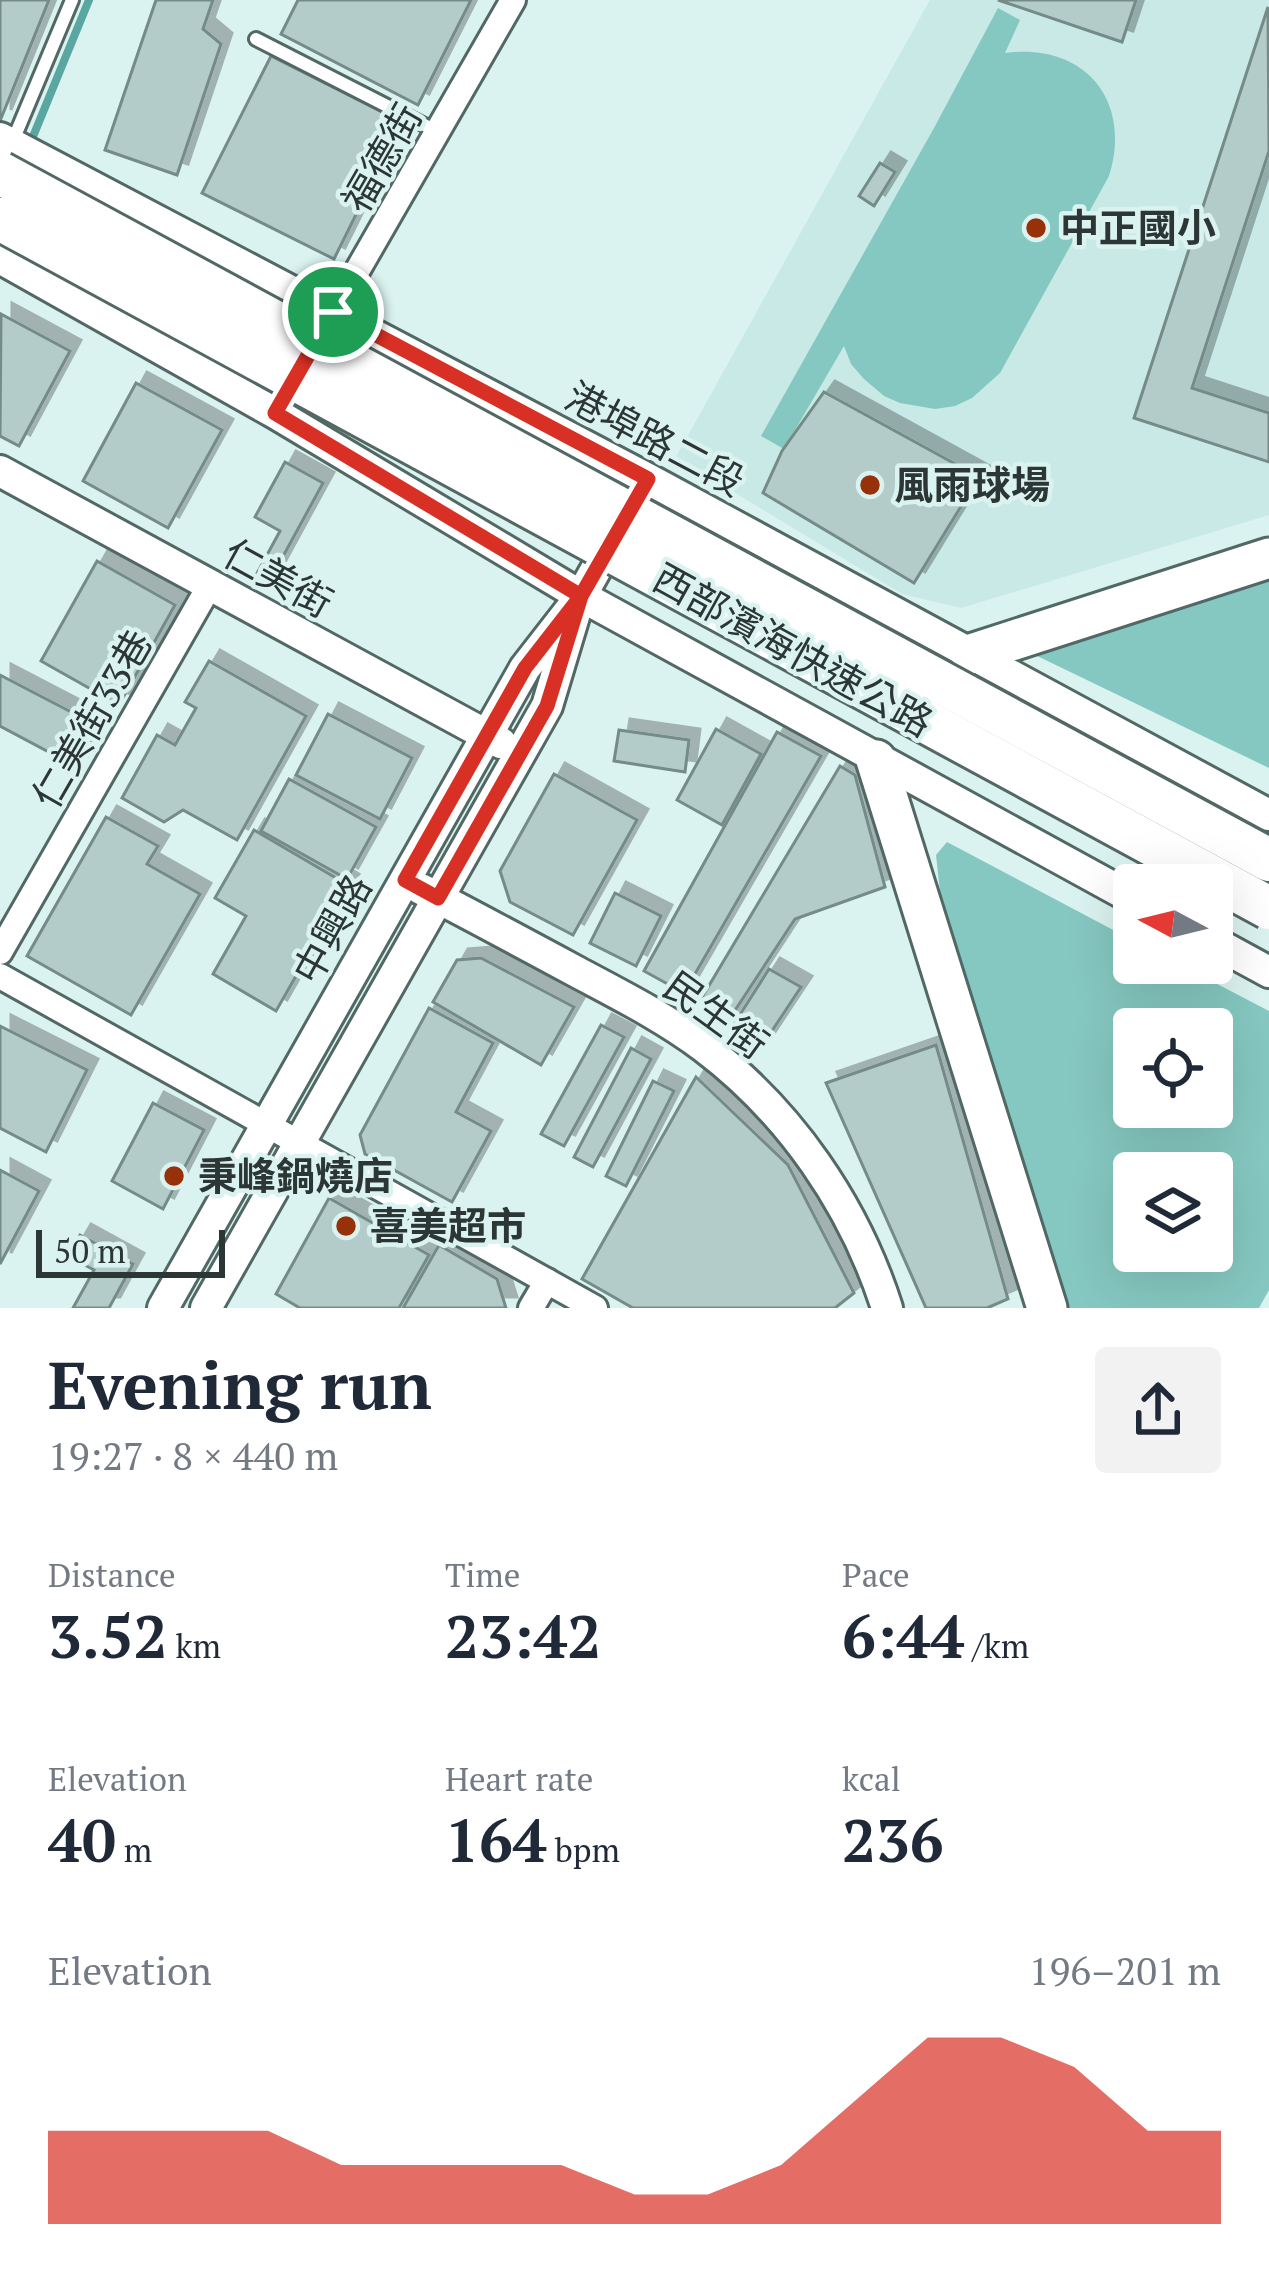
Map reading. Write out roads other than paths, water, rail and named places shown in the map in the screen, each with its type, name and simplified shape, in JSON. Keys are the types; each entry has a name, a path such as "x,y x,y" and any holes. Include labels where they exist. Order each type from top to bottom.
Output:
{"highway":[{"name":"西部濱海快速公路","path":"4,152 1269,860"},
{"name":"西部濱海快速公路","path":"0,219 1269,908"}],"main road":[{"path":"971,654 1269,558"},
{"path":"876,760 1047,1308"}],"street":[{"name":"福德街","path":"275,413 513,0"},
{"name":"港埠路二段","path":"4,152 333,312 1269,815"},
{"path":"0,258 275,413 581,596 1113,888"},
{"name":"仁美街","path":"0,471 520,754"},
{"name":"中興路","path":"163,1308 525,668 581,596 648,479"},
{"name":"仁美街33巷","path":"0,952 210,585"},
{"name":"中興路","path":"206,1308 547,706 581,596"},
{"name":"民生街","path":"405,880 643,1007 736,1074 790,1129 831,1185 864,1247 887,1308"},
{"path":"1233,952 1269,972"},
{"path":"0,976 595,1308"},
{"path":"532,1308 547,1281"}],"lane":[{"path":"4,152 72,0"},
{"path":"256,39 439,132"}],"waterway":[{"path":"32,139 89,0"}],"place":[{"name":"中正國小","path":"1036,228"},
{"name":"風雨球場","path":"870,485"},
{"name":"秉峰鍋燒店","path":"174,1176"},
{"name":"喜美超市","path":"346,1226"}]}
